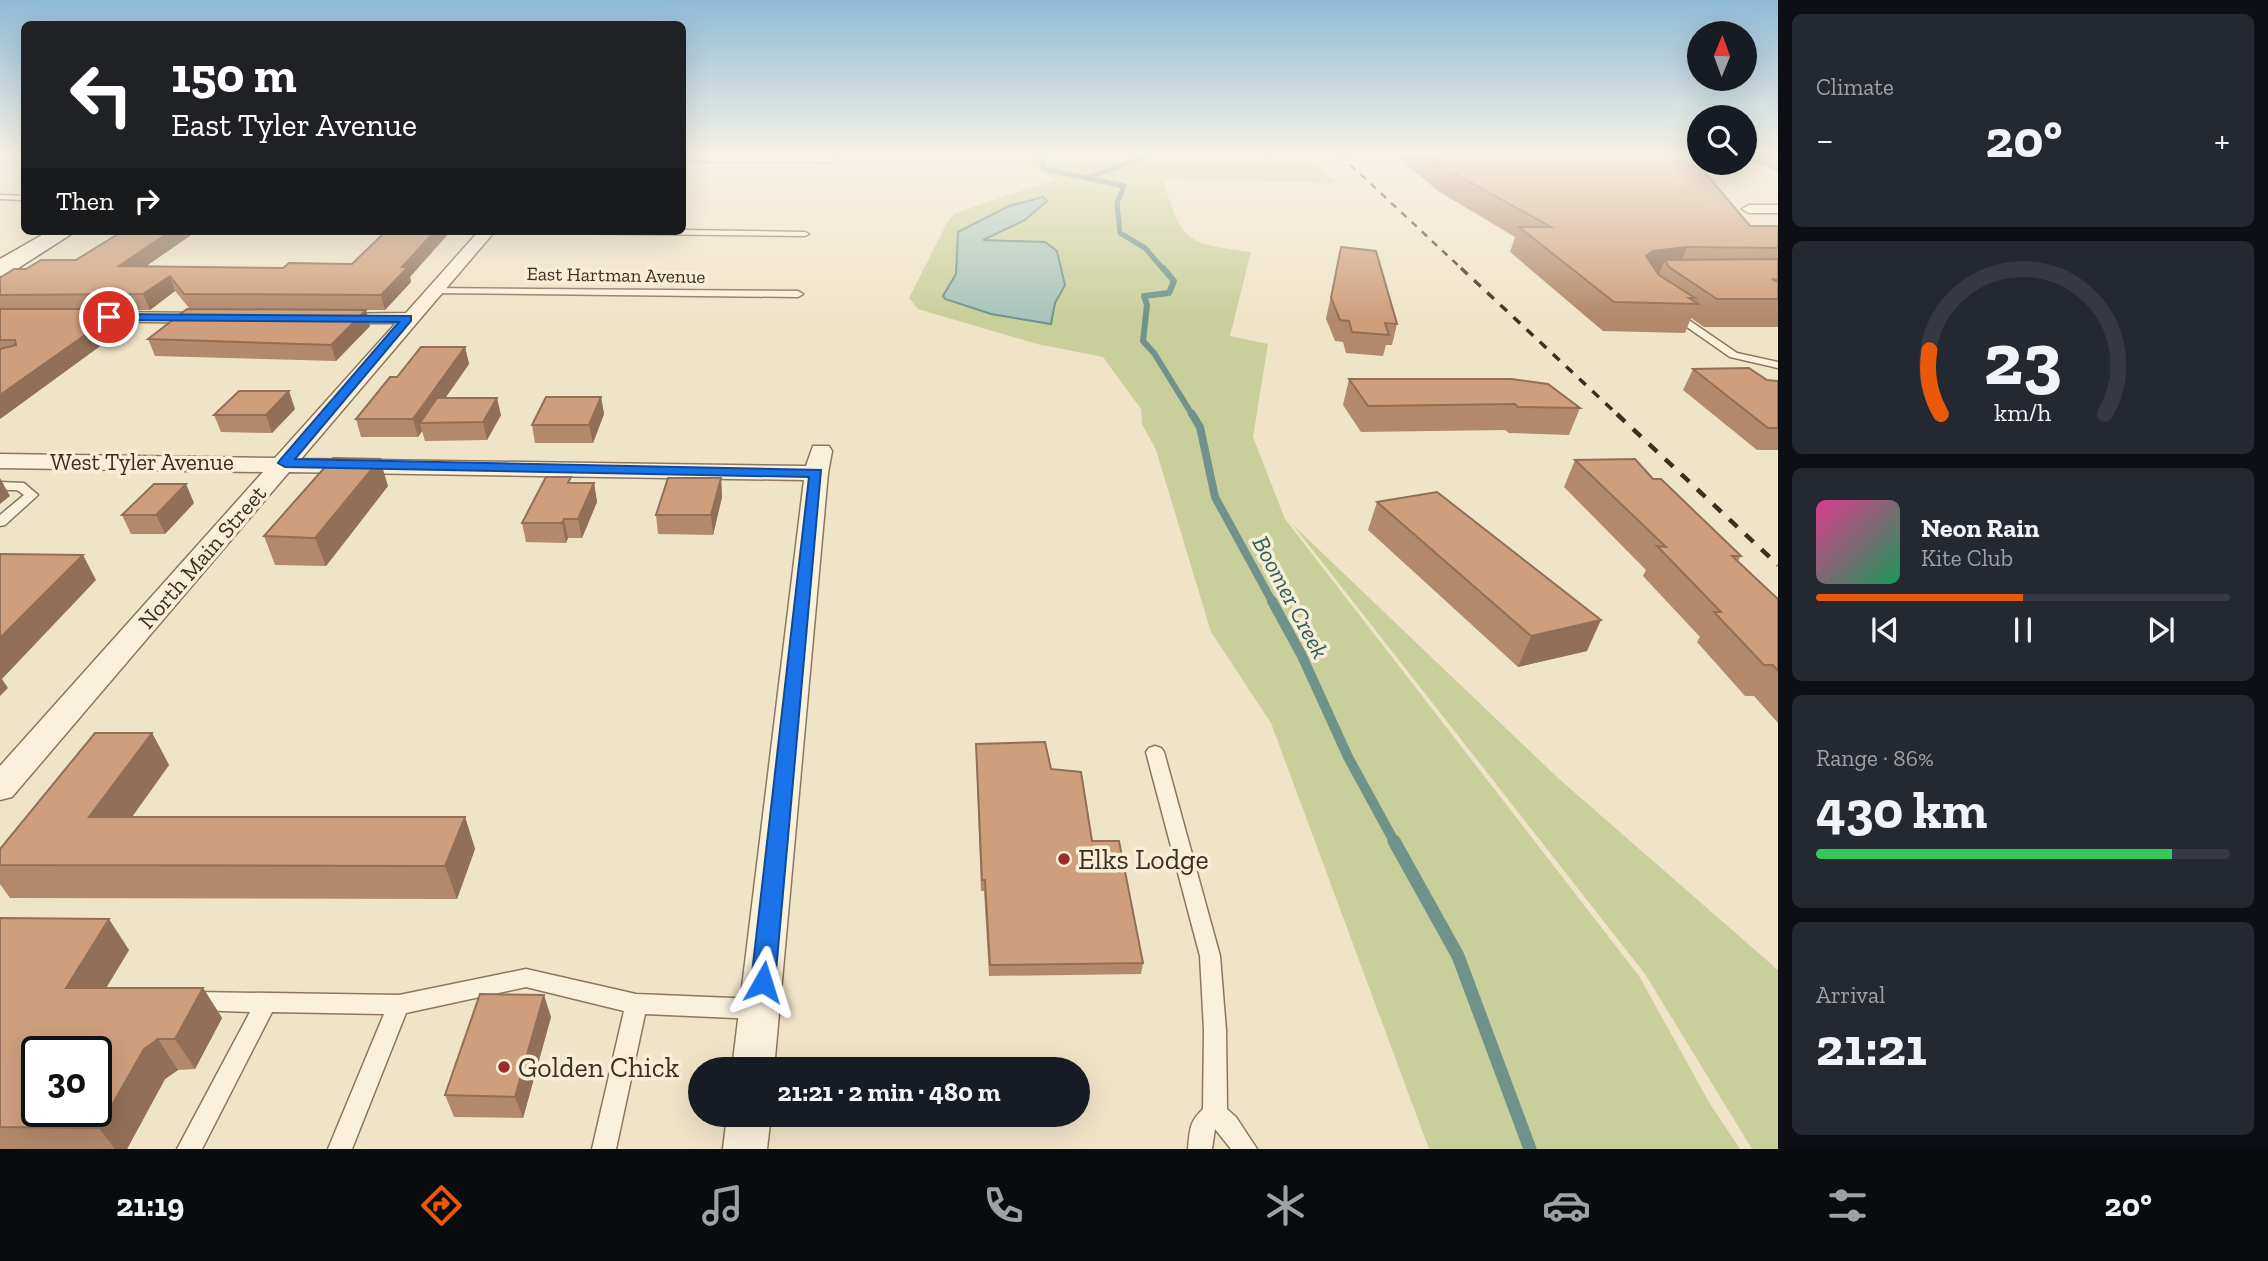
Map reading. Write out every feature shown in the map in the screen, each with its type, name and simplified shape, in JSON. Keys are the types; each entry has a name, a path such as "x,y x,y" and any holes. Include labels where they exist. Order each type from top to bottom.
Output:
{"street":[{"path":"1748,209 1778,209"},
{"path":"0,269 58,235"},
{"name":"North Main Street","path":"0,788 285,463 407,318 482,235"},
{"path":"68,317 231,318"},
{"path":"312,318 407,318"},
{"name":"West Tyler Avenue","path":"0,461 819,462 760,1009"},
{"path":"754,1057 760,1009"},
{"path":"745,1149 748,1127"}],"lane":[{"path":"686,233 805,234"},
{"name":"East Hartman Avenue","path":"433,290 798,294"},
{"path":"1662,306 1734,355 1778,365"},
{"path":"0,486 20,486 32,495 0,522"},
{"path":"1155,752 1210,956 1215,1030 1215,1114 1202,1126 1200,1149"},
{"path":"171,1000 399,1004 526,978 636,1004 760,1009"},
{"path":"188,1149 266,1002"},
{"path":"340,1149 399,1004"},
{"path":"604,1149 636,1004"},
{"path":"1215,1114 1228,1125 1245,1149"}],"green space":[{"path":"968,209 1173,209 1182,228 1199,242 1251,252 1230,336 1268,344 1253,437 1285,519 1639,976 1710,1104 1740,1149 1429,1149 1271,723 1211,632 1156,450 1142,424 1141,409 1103,357 1037,344 918,309 909,298 947,223 955,213"},
{"path":"1293,525 1558,778 1778,970 1778,1149 1752,1149 1645,974"}],"water":[{"path":"1004,209 1038,209 1025,220 983,240 1045,242 1057,251 1065,285 1055,303 1051,324 991,314 945,299 943,296 956,274 958,232"}],"building":[{"path":"1518,209 1735,209 1750,226 1778,226 1778,248 1687,247 1653,251 1646,256 1659,275 1695,298 1689,298 1698,304 1614,302 1519,227 1551,227"},
{"path":"117,235 165,235 119,266 283,268 289,263 352,264 382,235 431,235 402,267 408,267 381,295 184,294 170,276 143,294 0,295 0,278 14,269 26,269 41,260 76,260"},
{"path":"1341,247 1376,251 1397,324 1385,323 1389,335 1352,332 1349,321 1340,320 1331,298"},
{"path":"1778,259 1778,280 1772,279 1778,282 1778,299 1717,299 1669,267 1665,260"},
{"path":"0,309 122,309 0,395 0,349 16,345 15,340 0,340"},
{"path":"187,309 366,310 331,345 148,339"},
{"path":"421,347 465,347 413,419 356,419 390,377 397,377"},
{"path":"1749,368 1767,380 1778,381 1778,428 1768,428 1693,369"},
{"path":"1349,379 1511,379 1548,384 1580,408 1518,407 1515,404 1368,406"},
{"path":"239,391 289,391 266,415 214,415"},
{"path":"546,397 601,397 589,425 532,425"},
{"path":"437,398 497,398 483,422 420,423"},
{"path":"333,458 380,459 315,538 264,536"},
{"path":"1635,459 1653,479 1661,479 1741,556 1732,556 1778,599 1778,671 1773,665 1764,665 1714,612 1721,612 1657,546 1666,547 1575,460"},
{"path":"546,477 571,477 568,483 594,483 578,519 564,519 562,523 522,523"},
{"path":"668,478 721,478 711,515 656,515"},
{"path":"154,484 186,484 156,515 122,515"},
{"path":"1437,492 1601,620 1531,636 1377,502"},
{"path":"0,554 83,555 0,638"},
{"path":"95,733 152,733 89,817 465,817 445,866 0,865 0,849"},
{"name":"Elks Lodge","path":"1045,742 1051,769 1081,772 1092,841 1119,841 1143,963 990,965 985,880 982,880 976,744"},
{"path":"0,918 109,919 66,988 203,988 175,1039 158,1039 144,1049 112,1105 112,1036 21,1036 21,1127 99,1128 0,1127"},
{"name":"Golden Chick","path":"480,994 544,995 515,1097 445,1095"}],"waterway":[{"name":"Boomer Creek","path":"1118,209 1120,233 1145,248 1164,270"},
{"name":"Boomer Creek","path":"1163,268 1174,281 1169,293 1144,296 1147,305 1143,341 1154,353 1193,416"},
{"name":"Boomer Creek","path":"1192,414 1200,427 1215,497 1273,603"},
{"name":"Boomer Creek","path":"1272,601 1302,656 1348,757 1395,843"},
{"name":"Boomer Creek","path":"1394,841 1458,956 1530,1149"}],"railway":[{"path":"1397,209 1463,270"},
{"path":"1461,268 1619,416"},
{"path":"1617,414 1778,565"}],"place":[{"name":"Elks Lodge","path":"1064,859"},
{"name":"Golden Chick","path":"504,1067"}],"route":[{"path":"109,317 407,318 285,463 816,473 763,982"}]}
